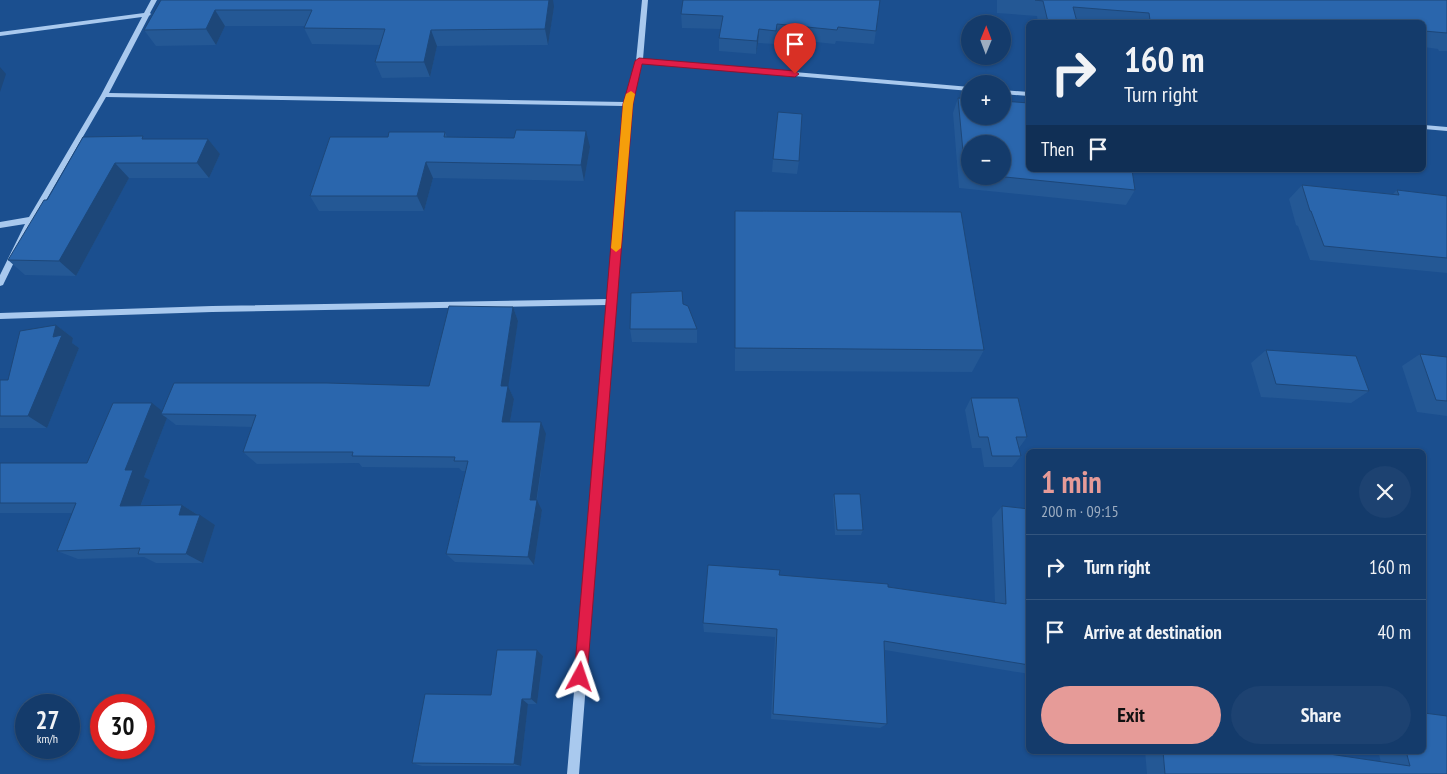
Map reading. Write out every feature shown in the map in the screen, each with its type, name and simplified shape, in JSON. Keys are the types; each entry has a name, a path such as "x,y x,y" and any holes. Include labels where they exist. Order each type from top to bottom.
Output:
{"street":[{"path":"0,283 31,220 104,95 154,0"},
{"path":"573,774 628,104 639,61 645,0"},
{"path":"0,34 148,14"},
{"path":"639,61 961,88"},
{"path":"1011,93 1026,94"},
{"path":"104,95 628,104"},
{"path":"1426,127 1447,129"},
{"path":"0,225 31,220"},
{"path":"0,316 212,308 611,302"}],"building":[{"path":"161,0 549,0 545,29 431,30 424,62 375,62 385,29 304,28 312,10 215,10 206,29 144,30"},
{"path":"683,0 880,0 876,31 838,27 837,30 777,24 776,31 759,29 757,41 719,38 723,16 681,14"},
{"path":"1035,0 1447,0 1447,33 1426,31 1426,20 1150,20 1149,13 1073,7 1076,20 1048,20 1043,1"},
{"path":"958,98 961,98 961,125 1011,125 1011,102 1026,103 1026,172 1132,172 1135,190 1011,178 1011,135 961,135"},
{"path":"778,112 802,114 799,161 773,159"},
{"path":"516,130 586,131 581,165 426,162 417,196 310,196 330,137 388,137 389,132 445,132 444,137 514,138"},
{"path":"143,136 142,139 208,139 197,163 115,163 59,261 8,260 44,200 47,200 83,137"},
{"path":"1302,185 1399,195 1397,190 1447,196 1447,258 1324,246"},
{"path":"735,211 961,212 984,350 735,348"},
{"path":"682,291 683,304 688,306 697,329 630,329 631,293"},
{"path":"449,306 513,307 501,386 508,386 502,422 541,422 530,500 537,500 528,557 446,554 468,461 454,461 455,457 352,456 353,452 243,452 256,415 161,414 174,383 327,383 429,386"},
{"path":"56,325 53,337 62,335 28,416 0,416 0,380 8,380 20,331"},
{"path":"1266,350 1356,356 1369,391 1276,384"},
{"path":"1420,354 1447,357 1447,401 1436,400"},
{"path":"971,398 1018,398 1027,437 1016,437 1021,456 992,456 988,437 979,437"},
{"path":"113,403 152,403 125,470 133,470 120,506 182,505 179,515 200,515 186,554 138,554 140,548 57,551 76,503 0,503 0,463 87,463"},
{"path":"834,494 860,494 863,530 837,530"},
{"path":"1002,506 1026,509 1026,665 884,641 887,724 773,714 777,629 703,623 708,565 780,570 779,575 888,584 888,587 1006,604"},
{"path":"497,650 537,650 531,699 522,699 514,764 412,763 425,694 491,695"},
{"path":"1426,713 1447,716 1447,774 1165,774 1163,754 1329,754 1410,766 1407,754 1426,754"}],"slow traffic":[{"path":"616,248 628,104 631,94"}],"route":[{"path":"580,677 628,104 639,61 795,74"}]}
